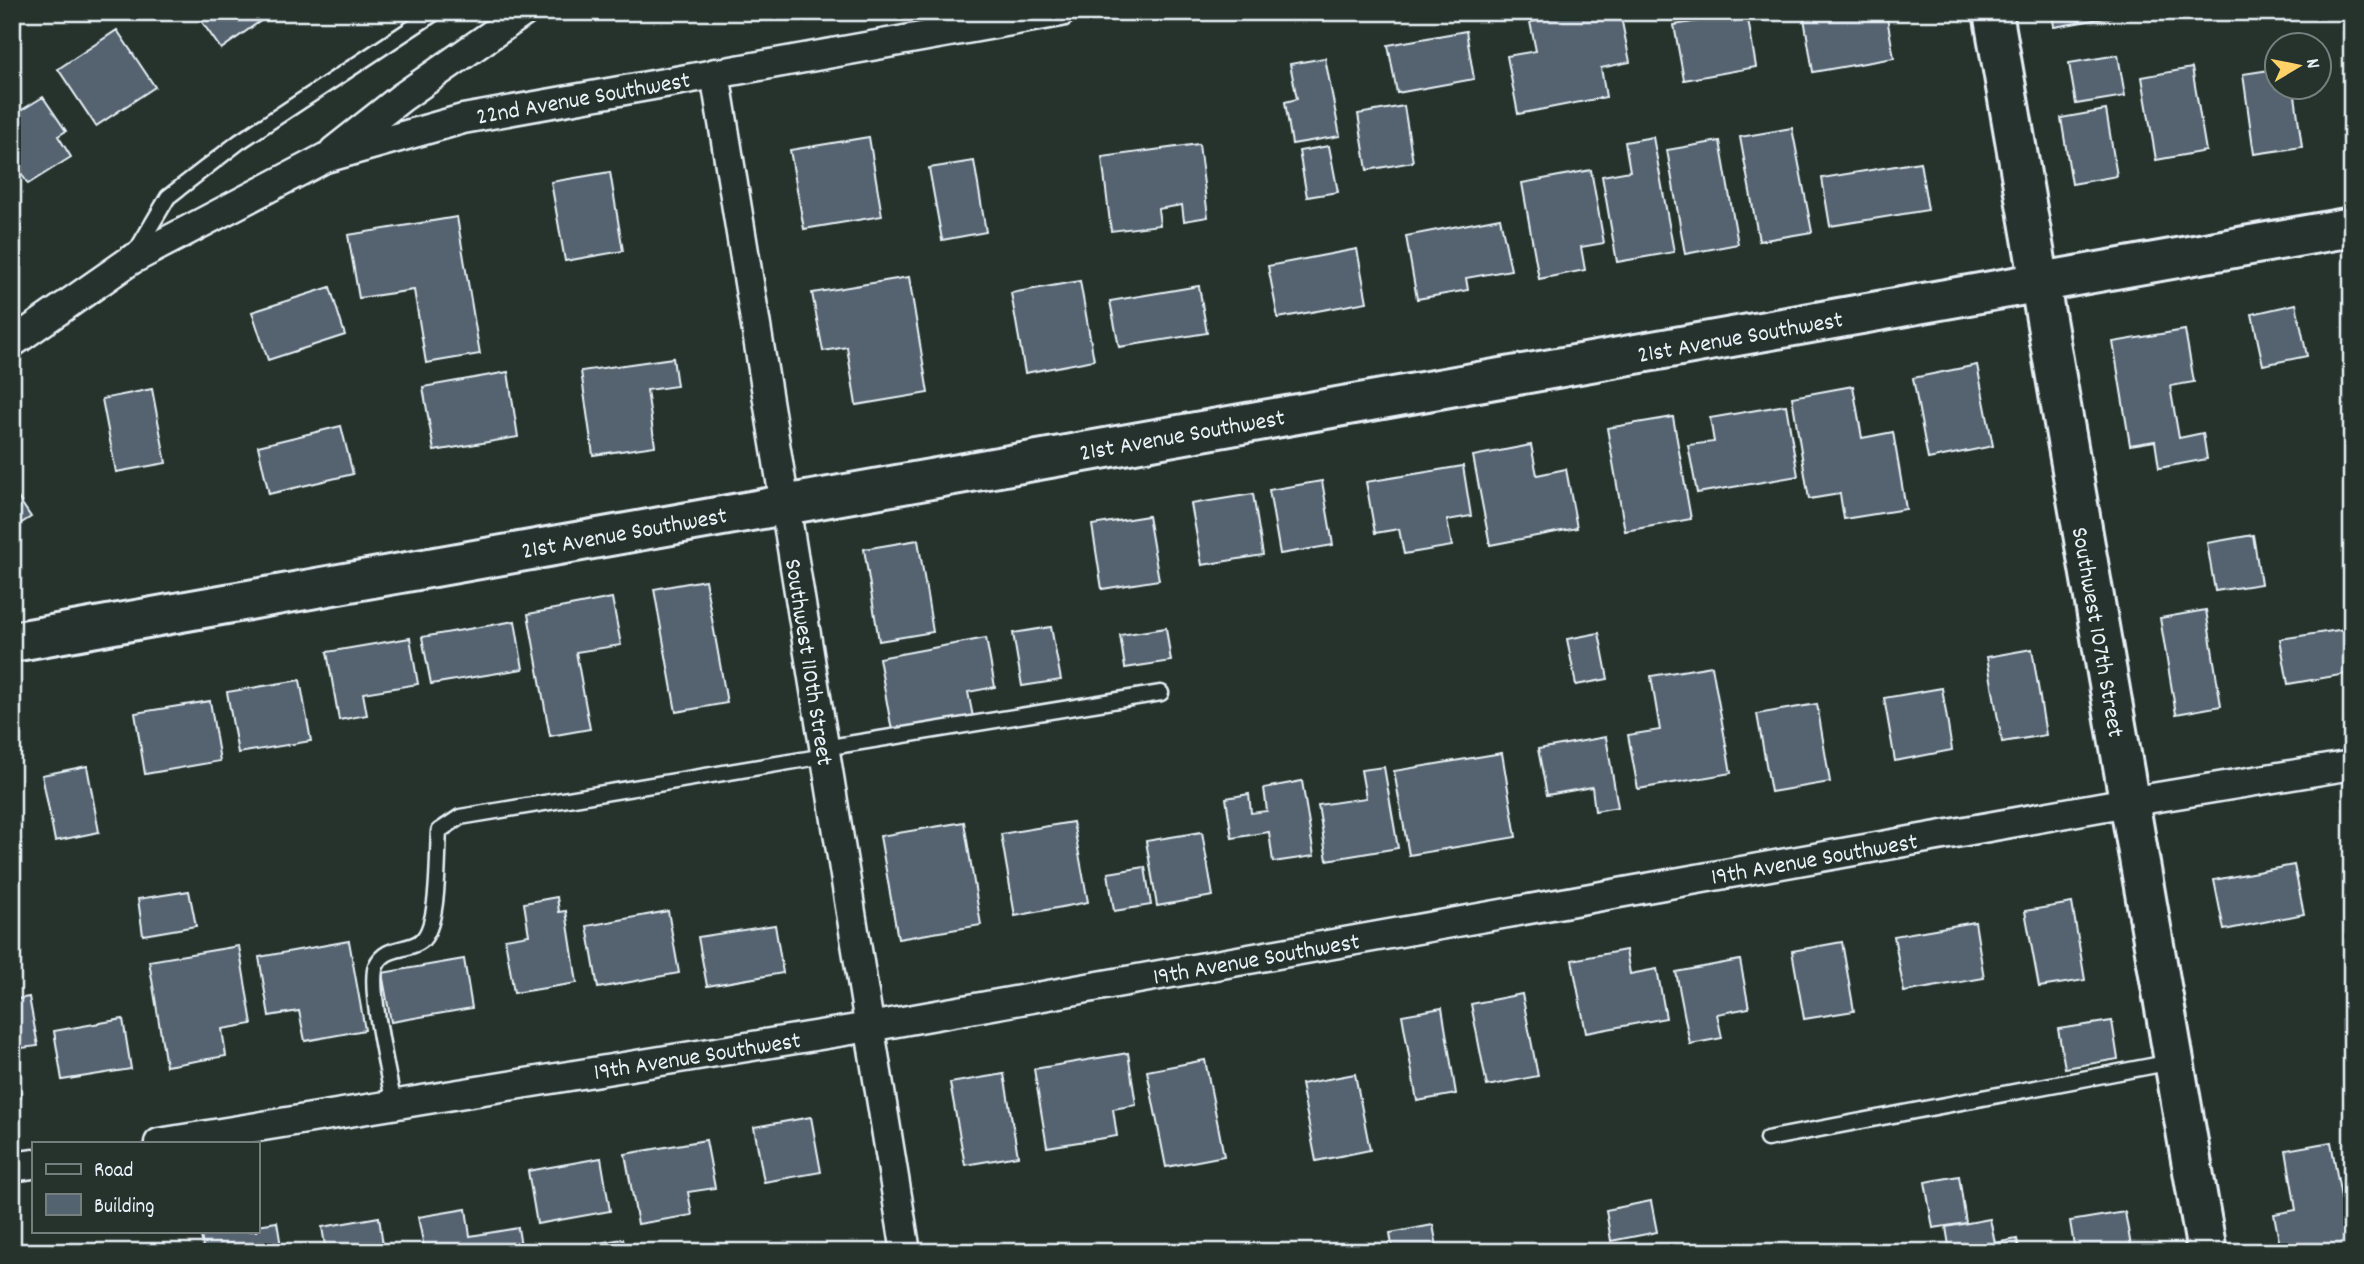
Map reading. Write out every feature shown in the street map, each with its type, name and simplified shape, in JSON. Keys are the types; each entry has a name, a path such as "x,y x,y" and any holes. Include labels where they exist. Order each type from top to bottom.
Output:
{"street":[{"path":"325,158 401,98 524,12"},
{"name":"22nd Avenue Southwest","path":"12,343 131,260 325,158 463,119 1061,12"},
{"name":"Southwest 107th Street","path":"1993,12 2207,1252"},
{"name":"Southwest 110th Street","path":"715,73 906,1252"},
{"name":"21st Avenue Southwest","path":"12,642 2352,227"},
{"name":"19th Avenue Southwest","path":"165,1142 869,1027 2128,802 2352,765"},
{"path":"12,1167 32,1164"}],"lane":[{"name":"22nd Avenue Southwest","path":"131,260 169,197 239,142 436,12"},
{"path":"394,1104 373,989 377,966 388,951 421,941 433,925 439,831 460,817 1161,693"},
{"path":"1767,1139 2174,1061"}],"building":[{"path":"195,12 268,12 269,15 221,49"},
{"path":"1582,12 1620,12 1630,62 1601,68 1606,97 1518,114 1507,56 1536,51 1530,22"},
{"path":"1803,12 1886,12 1894,58 1813,72"},
{"path":"2052,12 2110,12 2111,17 2054,27"},
{"path":"1747,13 1756,67 1684,80 1674,25"},
{"path":"117,30 155,87 96,126 58,69"},
{"path":"1466,31 1474,79 1397,93 1388,45"},
{"path":"2118,55 2125,96 2076,104 2069,63"},
{"path":"1325,58 1340,136 1292,144 1285,102 1297,99 1290,64"},
{"path":"2192,68 2206,151 2156,160 2142,77"},
{"path":"2262,71 2262,102 2296,102 2302,147 2254,154 2243,74"},
{"path":"43,97 66,131 58,136 71,157 28,184 13,161 22,155 12,139 12,116"},
{"path":"1404,106 1413,162 1367,170 1358,114"},
{"path":"2106,110 2117,176 2072,184 2061,118"},
{"path":"1792,128 1812,232 1759,241 1740,137"},
{"path":"869,137 882,216 804,229 790,150"},
{"path":"1653,137 1674,252 1617,262 1602,176 1630,171 1625,142"},
{"path":"1720,141 1738,244 1685,254 1667,150"},
{"path":"1199,144 1208,217 1184,221 1182,205 1158,209 1160,225 1111,231 1102,157"},
{"path":"1329,146 1338,192 1307,197 1299,151"},
{"path":"974,161 986,232 942,240 929,168"},
{"path":"1920,162 1928,210 1830,226 1822,178"},
{"path":"1591,170 1604,243 1581,247 1585,270 1539,279 1522,183"},
{"path":"610,172 623,251 565,261 551,182"},
{"path":"457,217 480,354 426,363 414,290 359,298 348,235"},
{"path":"1500,218 1511,270 1466,278 1468,290 1417,299 1406,236"},
{"path":"1357,249 1367,302 1278,318 1268,266"},
{"path":"909,277 928,393 856,405 847,347 823,351 812,293"},
{"path":"1080,281 1094,360 1025,373 1011,293"},
{"path":"1199,286 1207,333 1119,347 1110,301"},
{"path":"330,287 345,335 268,360 252,312"},
{"path":"2352,298 2352,340 2345,299"},
{"path":"2296,304 2307,356 2263,365 2252,314"},
{"path":"2185,330 2194,382 2170,386 2179,438 2203,433 2207,459 2159,468 2155,441 2130,445 2113,342"},
{"path":"673,358 677,386 647,390 655,446 593,455 581,371"},
{"path":"1977,365 1993,446 1928,459 1913,378"},
{"path":"508,372 518,437 434,451 423,387"},
{"path":"1853,386 1862,438 1893,432 1906,509 1844,519 1840,494 1809,499 1792,397"},
{"path":"152,389 166,463 116,472 102,399"},
{"path":"1786,405 1798,476 1697,493 1688,445 1714,442 1710,418"},
{"path":"1673,417 1691,519 1625,531 1607,428"},
{"path":"341,426 353,474 269,494 258,446"},
{"path":"1531,445 1537,475 1566,469 1577,528 1490,545 1473,456"},
{"path":"1463,466 1471,516 1447,520 1452,546 1404,554 1399,529 1375,533 1366,482"},
{"path":"1322,481 1333,545 1280,554 1269,490"},
{"path":"12,489 31,517 12,529"},
{"path":"1253,494 1263,555 1202,565 1191,504"},
{"path":"1148,516 1159,580 1102,589 1092,525"},
{"path":"2253,535 2261,584 2215,591 2207,543"},
{"path":"918,540 933,632 879,641 864,549"},
{"path":"705,580 727,703 676,712 654,589"},
{"path":"612,598 621,645 576,652 590,729 550,736 528,614"},
{"path":"2206,610 2221,706 2176,714 2160,618"},
{"path":"515,621 523,669 431,684 422,637"},
{"path":"1051,627 1061,680 1022,686 1013,633"},
{"path":"1166,628 1171,661 1125,668 1120,635"},
{"path":"2352,628 2352,673 2288,684 2280,639"},
{"path":"1599,633 1608,679 1576,685 1567,639"},
{"path":"410,638 418,684 363,693 367,715 339,720 327,652"},
{"path":"986,638 995,687 968,692 973,717 892,731 879,658"},
{"path":"2032,649 2046,735 2002,742 1987,657"},
{"path":"1712,666 1731,773 1638,789 1628,735 1660,730 1651,676"},
{"path":"300,680 311,741 238,753 227,692"},
{"path":"1942,688 1952,750 1895,761 1884,698"},
{"path":"210,701 220,761 145,774 135,713"},
{"path":"1817,704 1830,782 1771,792 1757,714"},
{"path":"1606,737 1618,807 1595,811 1592,787 1547,795 1538,749"},
{"path":"1502,753 1516,837 1409,855 1394,771"},
{"path":"87,766 99,832 55,841 42,775"},
{"path":"1384,767 1398,848 1327,860 1318,805 1366,798 1361,770"},
{"path":"1302,781 1314,856 1273,862 1269,832 1232,838 1226,798 1249,794 1251,813 1267,811 1264,788"},
{"path":"964,822 981,925 898,939 880,836"},
{"path":"1073,822 1088,902 1015,916 1001,834"},
{"path":"1202,832 1213,896 1157,906 1146,841"},
{"path":"2294,865 2304,914 2224,930 2214,880"},
{"path":"1145,867 1151,905 1114,911 1108,873"},
{"path":"189,891 196,926 143,935 138,899"},
{"path":"557,897 559,912 566,911 577,983 514,993 505,939 529,935 524,903"},
{"path":"2072,903 2085,980 2039,987 2025,911"},
{"path":"668,911 679,973 598,988 587,926"},
{"path":"1975,922 1984,978 1904,992 1894,936"},
{"path":"775,925 783,973 707,986 698,937"},
{"path":"349,941 365,1030 305,1041 299,1011 269,1016 259,957"},
{"path":"1842,942 1854,1011 1804,1019 1792,951"},
{"path":"239,946 252,1024 222,1029 226,1056 166,1066 149,961"},
{"path":"1626,950 1630,974 1657,969 1666,1018 1586,1033 1572,960"},
{"path":"464,959 472,1008 391,1022 382,973"},
{"path":"1740,960 1749,1008 1717,1014 1722,1038 1690,1044 1676,972"},
{"path":"1522,994 1538,1076 1487,1086 1471,1004"},
{"path":"29,997 38,1046 13,1049 21,1098 12,1100 12,1000"},
{"path":"1442,1008 1456,1094 1417,1101 1402,1015"},
{"path":"123,1019 131,1069 62,1080 54,1031"},
{"path":"2112,1021 2118,1059 2065,1068 2058,1029"},
{"path":"1128,1053 1136,1105 1113,1109 1117,1136 1047,1147 1034,1069"},
{"path":"1205,1060 1224,1156 1166,1167 1147,1071"},
{"path":"1004,1074 1018,1156 965,1165 950,1083"},
{"path":"1355,1074 1370,1150 1316,1161 1301,1084"},
{"path":"811,1117 821,1172 764,1182 754,1127"},
{"path":"706,1140 715,1188 688,1192 692,1215 638,1224 625,1154"},
{"path":"2331,1142 2351,1252 2281,1252 2274,1214 2296,1210 2286,1150"},
{"path":"601,1158 610,1211 537,1224 528,1171"},
{"path":"1959,1176 1966,1223 1933,1228 1925,1182"},
{"path":"1651,1201 1657,1232 1611,1241 1606,1210"},
{"path":"466,1209 470,1236 518,1228 522,1252 425,1252 418,1217"},
{"path":"2125,1212 2132,1252 2075,1252 2070,1221"},
{"path":"379,1217 384,1252 326,1252 322,1227"},
{"path":"1990,1219 1995,1243 2017,1239 2020,1252 1950,1252 1946,1227"},
{"path":"277,1222 282,1252 204,1252 201,1236 223,1232 259,1232 259,1225"},
{"path":"1433,1225 1438,1252 1393,1252 1390,1233"},
{"path":"623,1239 626,1252 587,1252 586,1245"}]}
